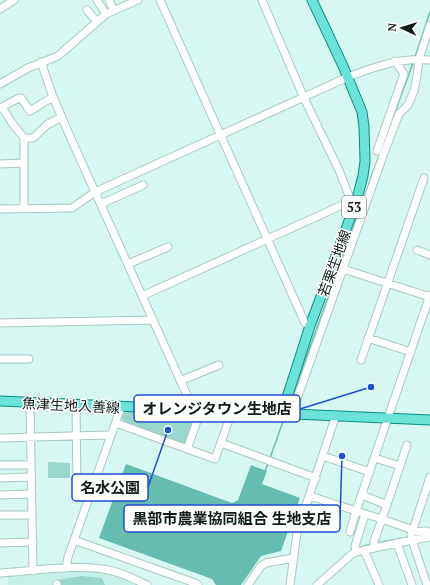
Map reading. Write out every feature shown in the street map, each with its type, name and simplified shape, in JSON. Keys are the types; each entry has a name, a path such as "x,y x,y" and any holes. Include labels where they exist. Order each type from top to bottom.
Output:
{"main road":[{"name":"若栗生地線","path":"282,413 310,326 363,176 365,148 362,112 348,77 312,0"},
{"name":"魚津生地入善線","path":"0,401 430,420"}],"street":[{"path":"0,9 14,0"},
{"path":"97,0 106,14"},
{"path":"109,0 114,11"},
{"path":"0,84 41,62 58,56 106,14 138,0"},
{"path":"160,0 305,323 310,326"},
{"path":"142,296 353,201 304,98 262,0"},
{"path":"87,10 97,22"},
{"path":"380,152 398,114 408,106 414,91 419,59 430,25"},
{"path":"0,209 72,208 95,192 348,77 395,61 419,59 430,60"},
{"path":"292,413 343,269 404,74 395,61"},
{"path":"41,62 53,97 95,192 180,381 197,410 188,449"},
{"path":"24,209 24,138 1,107 21,98 30,111 53,97"},
{"path":"24,138 33,138 48,124 62,117"},
{"path":"365,148 380,152"},
{"path":"0,164 24,164"},
{"path":"360,360 424,178"},
{"path":"101,204 143,185"},
{"path":"128,264 168,247"},
{"path":"417,250 430,255"},
{"path":"343,269 387,284 430,296 350,532"},
{"path":"0,323 153,320"},
{"path":"368,338 411,352"},
{"path":"0,359 29,359"},
{"path":"180,381 219,365"},
{"path":"30,403 33,571"},
{"path":"76,404 77,491 91,492"},
{"path":"66,568 74,540 121,407"},
{"path":"116,423 215,459 229,420 230,411"},
{"path":"290,585 297,532 336,415"},
{"path":"0,438 111,436"},
{"path":"221,443 316,478"},
{"path":"374,547 374,541 408,444"},
{"path":"323,456 370,472"},
{"path":"375,458 400,466"},
{"path":"0,465 31,464"},
{"path":"0,478 32,477"},
{"path":"427,585 412,534 430,477"},
{"path":"0,495 32,494"},
{"path":"310,496 382,519 412,534 429,534"},
{"path":"362,496 387,505"},
{"path":"356,552 355,546 365,514"},
{"path":"0,515 32,515"},
{"path":"317,585 356,552 397,543 412,534"},
{"path":"74,540 198,585"},
{"path":"0,543 33,542"},
{"path":"397,543 412,585"},
{"path":"364,550 379,585"},
{"path":"248,585 261,566 266,563 293,558"},
{"path":"0,573 66,568 93,568 113,571 147,585"}],"shaded area":[{"path":"127,410 198,412 187,445 124,422 122,420 122,415"},
{"path":"48,462 70,463 70,478 48,478"},
{"path":"126,464 232,503 238,500 251,465 267,471 262,484 300,498 281,551 261,556 241,585 216,585 212,579 99,538"},
{"path":"91,571 111,573 140,585 8,585 8,575"},
{"path":"81,576 102,578 105,585 59,585 57,580"}],"waterway":[{"path":"415,57 430,12"},
{"path":"387,134 413,63"},
{"path":"287,411 380,153"},
{"path":"270,458 285,416"},
{"path":"265,471 268,463"},
{"path":"377,543 409,537"},
{"path":"358,548 371,544"}],"place":[{"name":"オレンジタウン生地店","path":"371,387"},
{"name":"名水公園","path":"168,430"},
{"name":"黒部市農業協同組合 生地支店","path":"342,456"}]}
